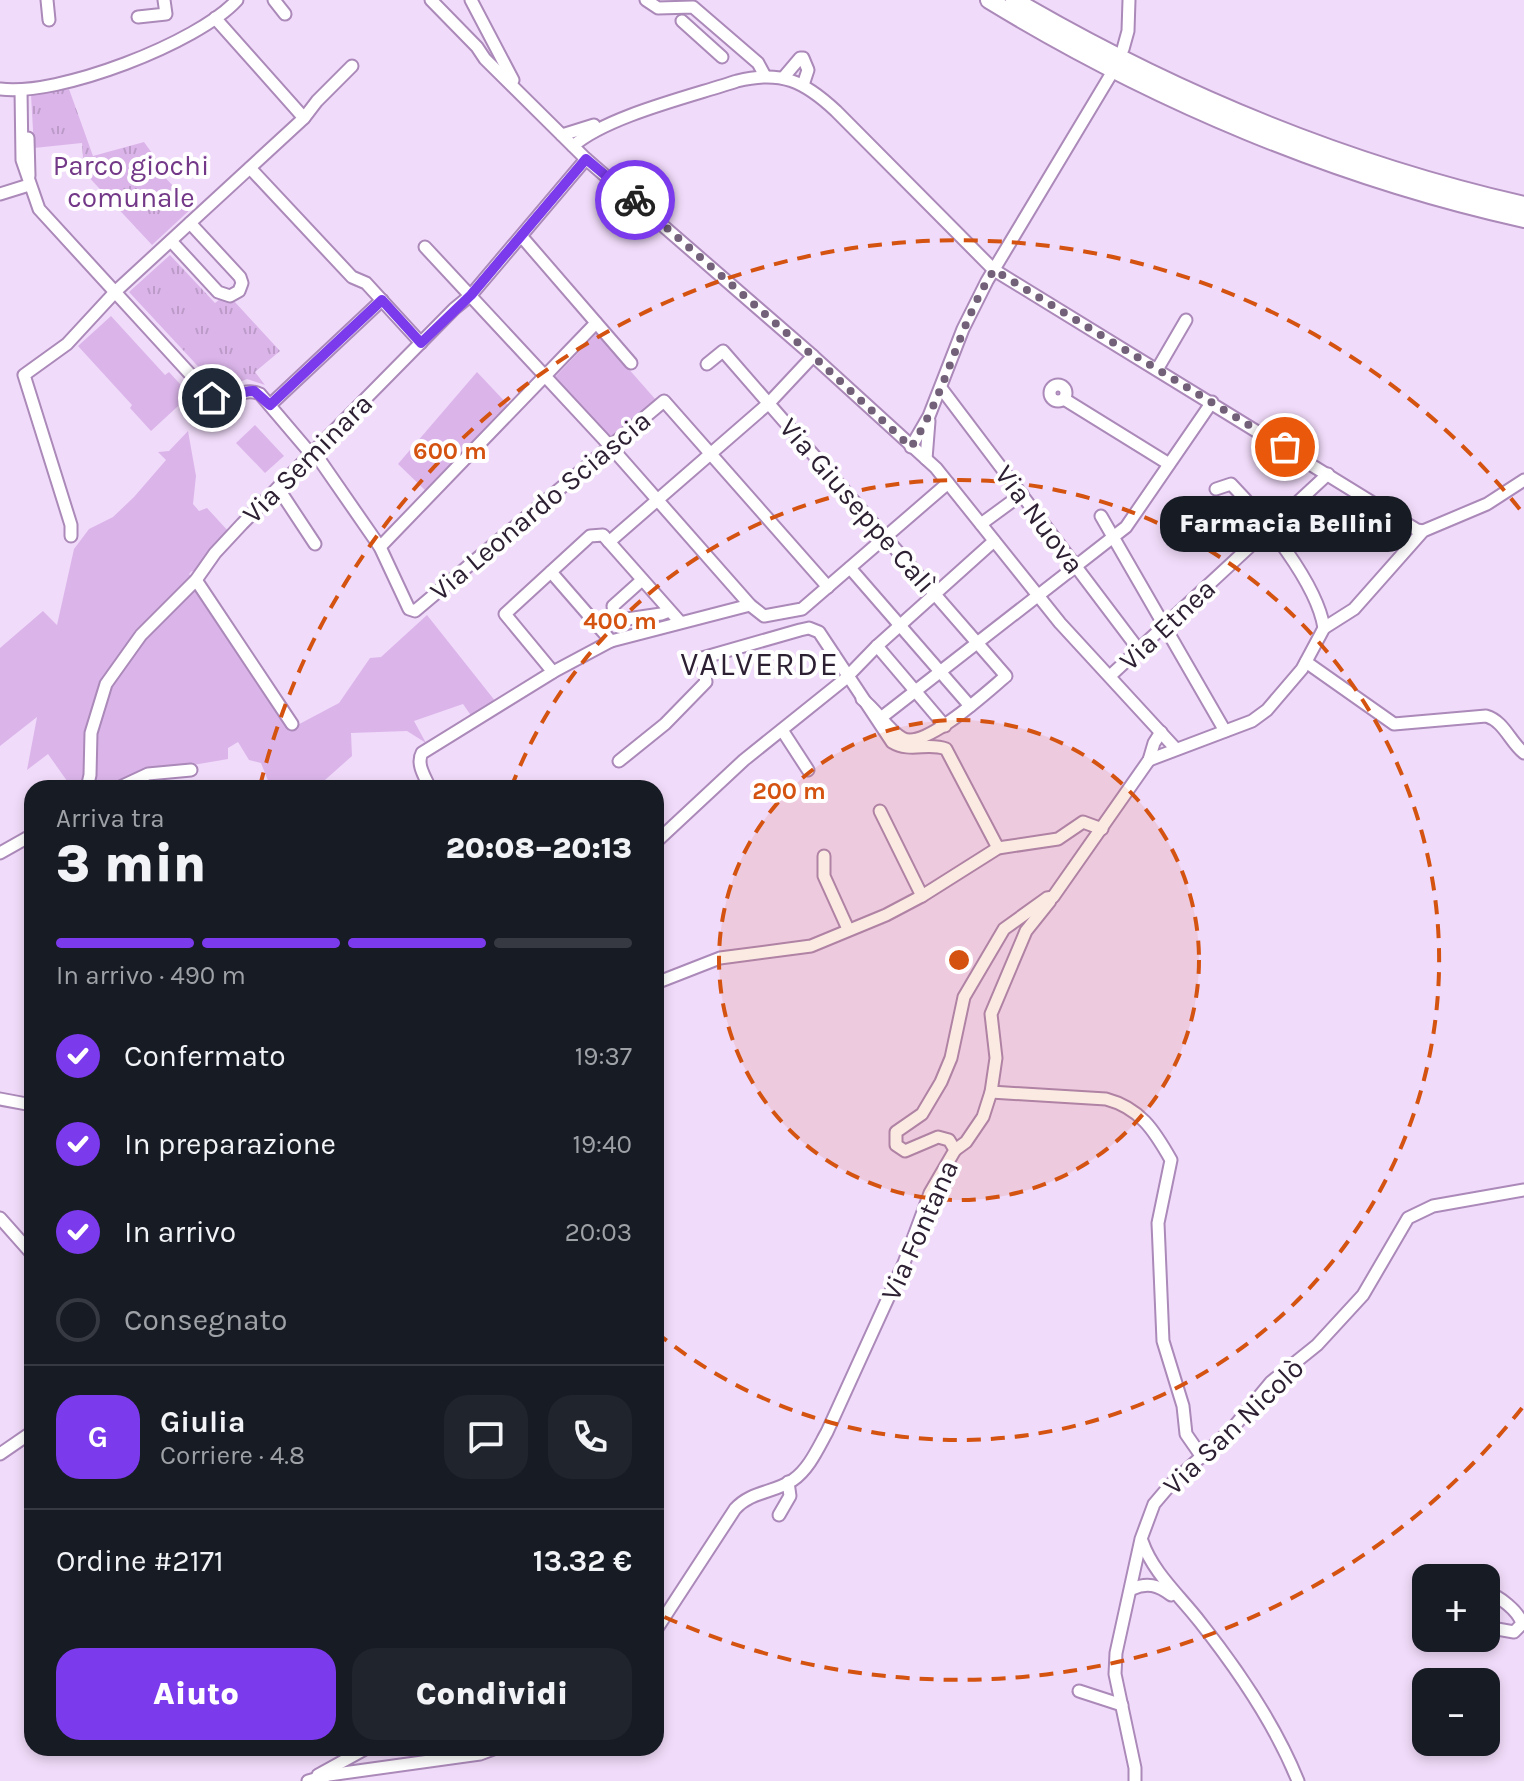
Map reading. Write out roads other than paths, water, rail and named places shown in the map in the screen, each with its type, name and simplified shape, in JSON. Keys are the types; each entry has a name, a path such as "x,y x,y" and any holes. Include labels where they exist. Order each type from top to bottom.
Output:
{"highway":[{"path":"989,0 1091,58 1252,133 1378,180 1524,219"},
{"path":"1014,0 1136,65 1297,137 1383,167 1524,205"}],"street":[{"path":"47,0 49,20"},
{"path":"138,17 166,14 164,0"},
{"path":"0,89 21,90 66,82 149,53 187,36 237,0"},
{"path":"274,0 285,14"},
{"path":"431,0 487,55 496,50"},
{"path":"471,0 522,94"},
{"path":"646,0 658,8 685,3 758,63 765,76"},
{"path":"1123,49 1128,31 1129,0"},
{"path":"215,18 304,118"},
{"path":"682,21 722,57"},
{"path":"706,42 718,29"},
{"path":"477,47 485,59 586,159 813,356 926,459 1077,643 1176,749"},
{"path":"783,78 803,58 808,70 803,85"},
{"path":"71,536 71,525 24,375 67,344 116,291 304,118 352,66"},
{"path":"562,135 622,119 737,81 765,76 803,85 818,93 994,270 1423,531"},
{"path":"911,447 929,416 963,329 994,270 1110,76"},
{"path":"21,90 22,160 39,209 212,398 228,399 242,392 254,391 270,405 382,300"},
{"path":"573,146 589,133 622,119"},
{"name":"Via Seminara","path":"89,780 91,733 106,684 141,635 196,580 215,553 311,454 471,295 586,159"},
{"path":"250,168 352,277 366,283 421,343"},
{"path":"1,194 29,185"},
{"path":"171,241 218,292 230,296 239,291 242,283 240,277 190,223"},
{"path":"522,237 631,363"},
{"path":"425,247 610,446 750,605 764,616 772,617 802,609 948,483"},
{"path":"1158,368 1186,320"},
{"path":"380,547 596,323"},
{"name":"Via Giuseppe Calì","path":"707,364 723,351 1006,676 970,706"},
{"path":"609,542 769,403 813,356"},
{"name":"Via Nuova","path":"941,388 1139,650"},
{"path":"1064,399 1169,464"},
{"name":"Via Leonardo Sciascia","path":"270,405 311,454 319,459 380,547 409,609 415,611 664,401 712,454"},
{"path":"882,717 1126,527 1212,402"},
{"path":"926,459 929,416"},
{"path":"712,454 828,587"},
{"name":"Via Etnea","path":"1110,676 1328,474"},
{"path":"1149,760 1252,721 1267,710 1306,662 1324,628 1354,609 1423,531 1487,504 1524,480"},
{"path":"1216,489 1231,484 1270,529 1292,559 1324,628"},
{"path":"278,488 315,544"},
{"path":"981,524 1022,494"},
{"path":"1101,516 1225,731"},
{"path":"553,672 505,614 590,536 603,535 680,622"},
{"path":"664,835 744,760 848,675 994,541"},
{"path":"850,568 970,706 945,726 912,741 903,739 862,699"},
{"path":"551,572 611,641"},
{"path":"196,580 292,724"},
{"path":"642,580 613,606 614,615 620,620 669,611"},
{"path":"426,780 420,767 422,753 553,672 611,641 750,605"},
{"path":"619,761 665,724 706,682 702,658 809,628 819,632 886,736 901,748 946,749 998,848"},
{"path":"877,646 945,726"},
{"path":"1306,662 1394,724 1486,716 1494,718 1524,753"},
{"path":"782,730 808,770"},
{"name":"Via Fontana","path":"664,1618 735,1509 753,1495 795,1479 812,1458 840,1407 858,1360 875,1330 930,1193 955,1150 949,1140 938,1137 905,1151 899,1149 894,1139 900,1128 922,1114 941,1082 951,1058 964,997 1004,929 1047,898 1053,897 1149,760 1161,732"},
{"path":"135,780 148,774 191,770"},
{"path":"880,811 922,896"},
{"path":"664,980 720,958 811,946 886,915 998,848 1058,839 1083,822 1102,829"},
{"path":"0,853 24,840"},
{"path":"824,856 824,876 848,929"},
{"path":"955,1150 966,1142 983,1117 991,1092 996,1058 991,1014 1026,931 1053,897"},
{"path":"991,1092 1106,1099 1129,1108 1153,1128 1171,1160 1158,1223 1163,1341 1183,1406 1186,1434 1202,1457"},
{"path":"0,1099 24,1104"},
{"name":"Via San Nicolò","path":"1135,1781 1115,1674 1116,1653 1141,1539 1147,1519 1161,1494 1232,1429 1271,1382 1317,1345 1363,1295 1408,1218 1433,1206 1524,1190"},
{"path":"0,1218 24,1245"},
{"path":"0,1454 24,1438"},
{"path":"779,1515 790,1496 788,1482"},
{"path":"1141,1539 1160,1574 1191,1609 1278,1735 1298,1781"},
{"path":"1136,1567 1191,1609"},
{"path":"1132,1589 1148,1584 1160,1587"},
{"path":"1500,1600 1519,1615 1523,1625 1514,1632 1500,1630"},
{"path":"1079,1691 1122,1705"},
{"path":"310,1780 353,1756"},
{"path":"310,1780 467,1756"}],"place":[{"name":"Farmacia Bellini","path":"1285,447"}],"district":[{"name":"VALVERDE","path":"760,664"}],"park label":[{"name":"Parco giochi comunale","path":"131,181"}]}
